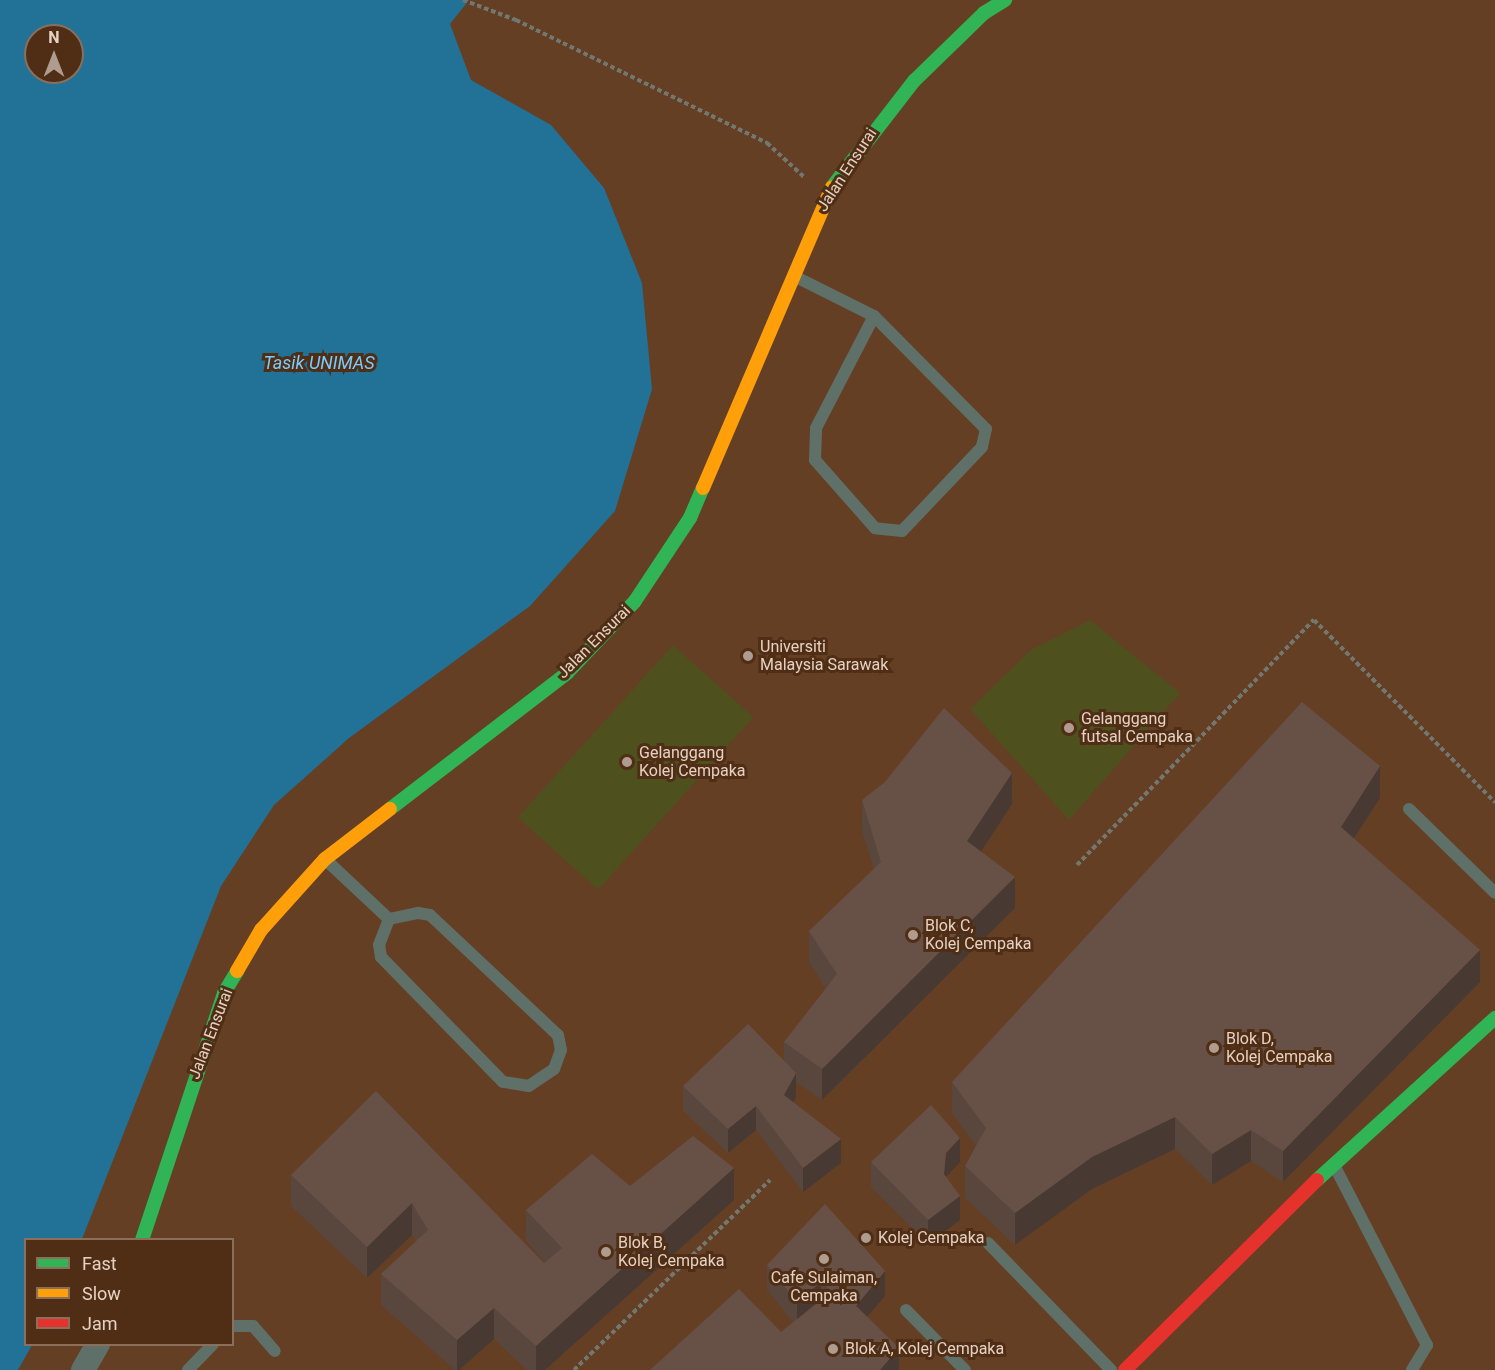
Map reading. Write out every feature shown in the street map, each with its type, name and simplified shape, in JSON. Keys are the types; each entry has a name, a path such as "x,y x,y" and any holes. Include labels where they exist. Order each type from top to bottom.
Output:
{"street":[{"name":"Jalan Ensurai","path":"142,1238 224,993 261,930 325,859 567,673 635,602 690,518 790,274 826,197 864,140 914,81 984,13 1005,0"},
{"path":"1125,1370 1333,1164 1495,1018"},
{"path":"83,1370 97,1346"}],"lane":[{"path":"790,274 874,316 986,429 988,438 902,531 875,528 815,460 816,428 874,316"},
{"path":"1409,809 1495,893"},
{"path":"325,859 389,919 430,915 558,1035 561,1050 554,1069 529,1086 503,1082 381,957 379,945 389,919"},
{"path":"1333,1164 1427,1345 1412,1370"},
{"path":"988,1243 1111,1370"},
{"path":"906,1310 965,1370"},
{"path":"234,1326 253,1326 275,1351"},
{"path":"188,1370 211,1346"}],"path":[{"path":"463,0 516,20 767,143 826,197"},
{"path":"1077,865 1314,620 1495,802"},
{"path":"574,1370 770,1180"}],"shaded area":[{"name":"Universiti Malaysia Sarawak","path":"0,0 1495,0 1495,1370 0,1370"},
{"name":"Gelanggang futsal Cempaka","path":"1090,620 1180,693 1069,820 970,709 1031,650"},
{"name":"Gelanggang Kolej Cempaka","path":"673,645 753,717 598,890 518,817"}],"water":[{"name":"Tasik UNIMAS","path":"0,0 469,0 450,24 471,80 551,125 604,188 642,283 652,389 615,511 530,606 349,738 274,805 221,886 82,1238 24,1238 24,1346 31,1346 18,1370 0,1370"}],"building":[{"name":"Blok D, Kolej Cempaka","path":"1302,702 1380,766 1341,827 1480,950 1283,1151 1251,1130 1212,1154 1175,1117 1092,1157 1015,1213 965,1166 986,1128 952,1082"},
{"name":"Blok C, Kolej Cempaka","path":"944,708 1012,773 967,841 1015,877 822,1069 784,1042 837,974 809,931 881,862 862,800 885,782"},
{"path":"748,1024 796,1073 784,1095 841,1139 803,1168 756,1106 728,1129 683,1086"},
{"name":"Blok B, Kolej Cempaka","path":"376,1091 544,1263 562,1248 526,1210 592,1154 630,1186 693,1136 734,1168 536,1346 494,1308 457,1340 381,1274 428,1230 412,1203 367,1247 291,1175"},
{"path":"931,1105 960,1138 946,1153 944,1174 960,1196 928,1220 871,1162"},
{"path":"825,1204 885,1271 856,1306 837,1287 832,1291 821,1282 797,1302 767,1265"},
{"path":"837,1287 899,1348 880,1370 650,1370 739,1289 781,1332"}],"traffic: fast":[{"path":"832,187 914,81 984,13 1005,0"},
{"path":"390,809 567,673 635,601 690,518 703,488"},
{"path":"143,1238 224,993 237,971"},
{"path":"1317,1180 1495,1018"}],"traffic: slow":[{"path":"703,488 832,187"},
{"path":"237,971 261,930 325,859 390,809"}],"traffic: jam":[{"path":"1125,1370 1317,1180"}],"place":[{"name":"Universiti Malaysia Sarawak","path":"748,656"},
{"name":"Gelanggang futsal Cempaka","path":"1069,728"},
{"name":"Gelanggang Kolej Cempaka","path":"627,762"},
{"name":"Blok C, Kolej Cempaka","path":"913,935"},
{"name":"Blok D, Kolej Cempaka","path":"1214,1048"},
{"name":"Kolej Cempaka","path":"866,1238"},
{"name":"Blok B, Kolej Cempaka","path":"606,1252"},
{"name":"Cafe Sulaiman, Cempaka","path":"824,1259"},
{"name":"Blok A, Kolej Cempaka","path":"833,1349"}]}
